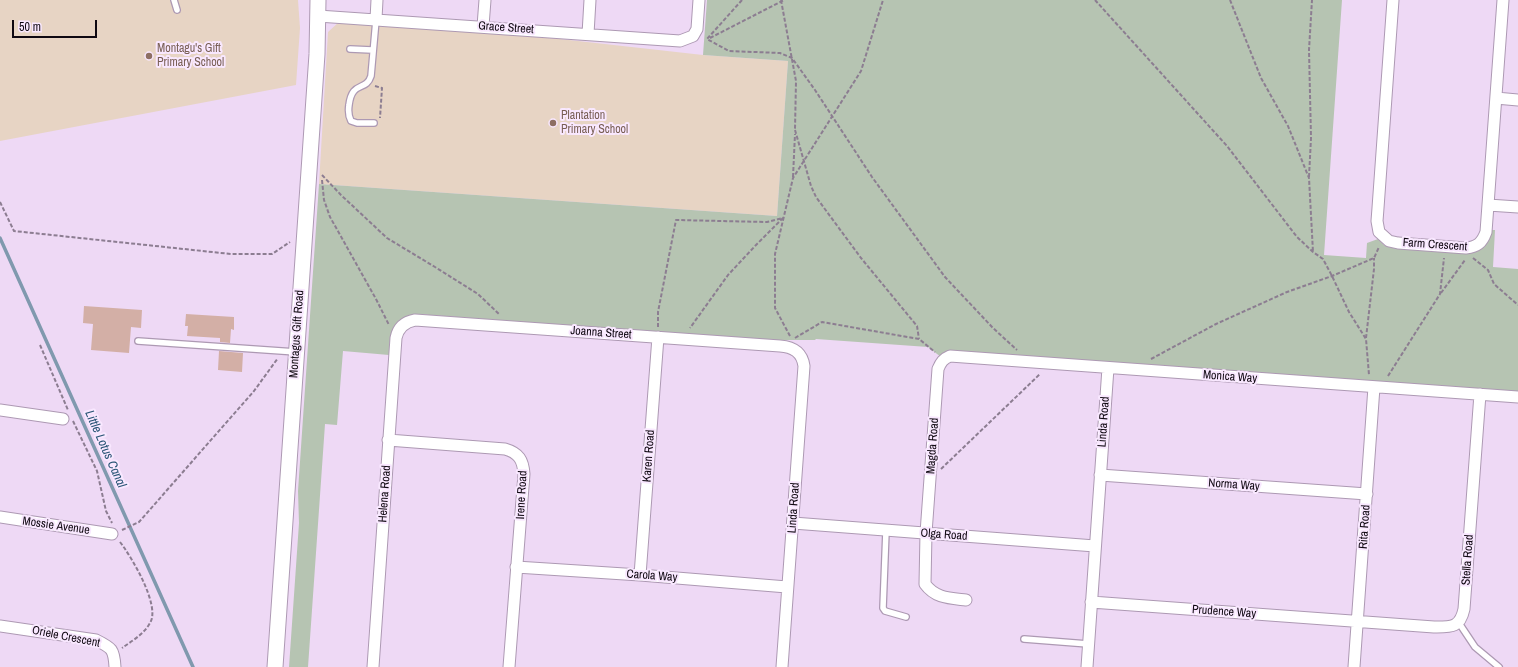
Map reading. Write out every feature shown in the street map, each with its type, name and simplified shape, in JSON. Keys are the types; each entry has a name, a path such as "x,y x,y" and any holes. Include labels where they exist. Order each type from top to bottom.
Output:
{"street":[{"name":"Montagus Gift Road","path":"275,667 290,351 317,54 318,0"},
{"path":"376,19 377,0"},
{"path":"483,26 485,0"},
{"path":"588,34 590,0"},
{"path":"693,36 697,29 699,0"},
{"path":"1383,237 1379,232 1377,221 1393,0"},
{"name":"Farm Crescent","path":"1383,237 1388,241 1398,243 1466,248 1473,248 1484,239 1486,232 1503,0"},
{"name":"Grace Street","path":"318,16 483,26 680,41 693,36"},
{"path":"1496,98 1518,100"},
{"path":"1488,205 1518,207"},
{"name":"Joanna Street","path":"404,324 415,320 658,336 780,346 792,348 797,351"},
{"name":"Helena Road","path":"372,667 396,338 397,332 404,324"},
{"name":"Karen Road","path":"640,575 658,336"},
{"name":"Linda Road","path":"782,667 804,366 801,355 797,351"},
{"name":"Monica Way","path":"944,360 950,356 1518,397"},
{"name":"Magda Road","path":"944,360 938,369 926,533 925,584 929,590 937,595 946,598 966,600"},
{"name":"Linda Road","path":"1087,667 1108,368"},
{"name":"Rita Road","path":"1354,667 1374,387"},
{"name":"Stella Road","path":"1459,622 1464,609 1480,394"},
{"path":"0,410 68,417"},
{"name":"Irene Road","path":"388,440 506,449 513,451 519,456 523,464 524,474 509,667"},
{"name":"Norma Way","path":"1100,475 1367,494"},
{"name":"Mossie Avenue","path":"0,517 116,533"},
{"name":"Olga Road","path":"793,523 1095,546"},
{"name":"Carola Way","path":"516,567 787,587"},
{"name":"Prudence Way","path":"1091,602 1358,622"},
{"path":"1358,622 1434,627 1452,626 1459,622"},
{"name":"Oriele Crescent","path":"0,626 96,640 108,646 114,653 115,667"}],"lane":[{"path":"174,0 177,10"},
{"path":"374,123 357,123 351,121 348,113 352,92 370,81 376,19"},
{"path":"350,49 372,50"},
{"path":"138,341 290,351"},
{"path":"886,530 883,608 885,612 906,617"},
{"path":"1459,622 1475,647 1499,667"},
{"path":"1024,639 1088,644"}],"path":[{"path":"707,39 742,0"},
{"path":"707,39 784,0"},
{"path":"793,178 861,71 883,0"},
{"path":"1095,0 1227,146 1297,238 1323,259 1349,312 1366,340"},
{"path":"1230,0 1261,78 1288,126 1309,178"},
{"path":"1312,0 1309,50 1311,138 1309,178 1313,252"},
{"path":"781,1 796,81 793,178 775,254 776,308 792,340 822,322 919,339 944,360"},
{"path":"693,36 707,39 729,51 780,53 792,58 872,177 945,277 993,328 1031,362"},
{"path":"366,84 382,88 380,121 374,123"},
{"path":"795,130 811,186 816,197 861,258 917,326 919,339"},
{"path":"318,171 387,238 478,294 512,327"},
{"path":"322,174 324,200 330,218 376,299 396,338"},
{"path":"0,202 14,231 231,254 272,254 290,242"},
{"path":"658,336 658,312 676,220 767,222 783,218"},
{"path":"683,338 728,275 783,218"},
{"path":"1383,237 1374,258 1366,340 1369,380 1374,387 1385,382 1440,294 1469,255 1488,270 1494,284 1518,305"},
{"path":"1440,294 1445,247"},
{"path":"1150,359 1216,324 1287,292 1332,276 1374,258"},
{"path":"40,345 68,417 96,471 106,512 116,533 140,574 147,593 153,617 151,623 145,630 135,639 114,653"},
{"path":"116,533 139,522 290,351"},
{"path":"930,476 935,475 1042,372 1043,363"}],"shaded area":[{"name":"Montagu's Gift Primary School","path":"0,0 298,0 300,28 296,85 0,141"},
{"name":"Plantation Primary School","path":"339,22 560,39 703,55 788,61 777,216 319,184 328,32"}],"green space":[{"path":"707,0 1342,0 1324,255 1366,258 1367,243 1378,239 1384,245 1392,248 1468,253 1484,246 1489,239 1492,230 1495,230 1493,267 1518,269 1518,393 941,357 928,347 816,339 769,340 416,314 408,316 394,328 390,340 389,355 343,351 337,425 325,424 308,667 289,667 299,523 298,491 319,184 777,216 788,61 703,55"}],"building":[{"path":"84,306 142,310 141,328 131,327 129,353 91,350 93,324 83,323"},
{"path":"186,314 234,317 234,330 231,329 230,343 220,342 220,338 187,336 188,326 185,326"},
{"path":"219,351 243,353 242,372 218,370"}],"waterway":[{"name":"Little Lotus Canal","path":"0,238 193,667"}],"place":[{"name":"Montagu's Gift Primary School","path":"149,56"},
{"name":"Plantation Primary School","path":"553,123"}]}
